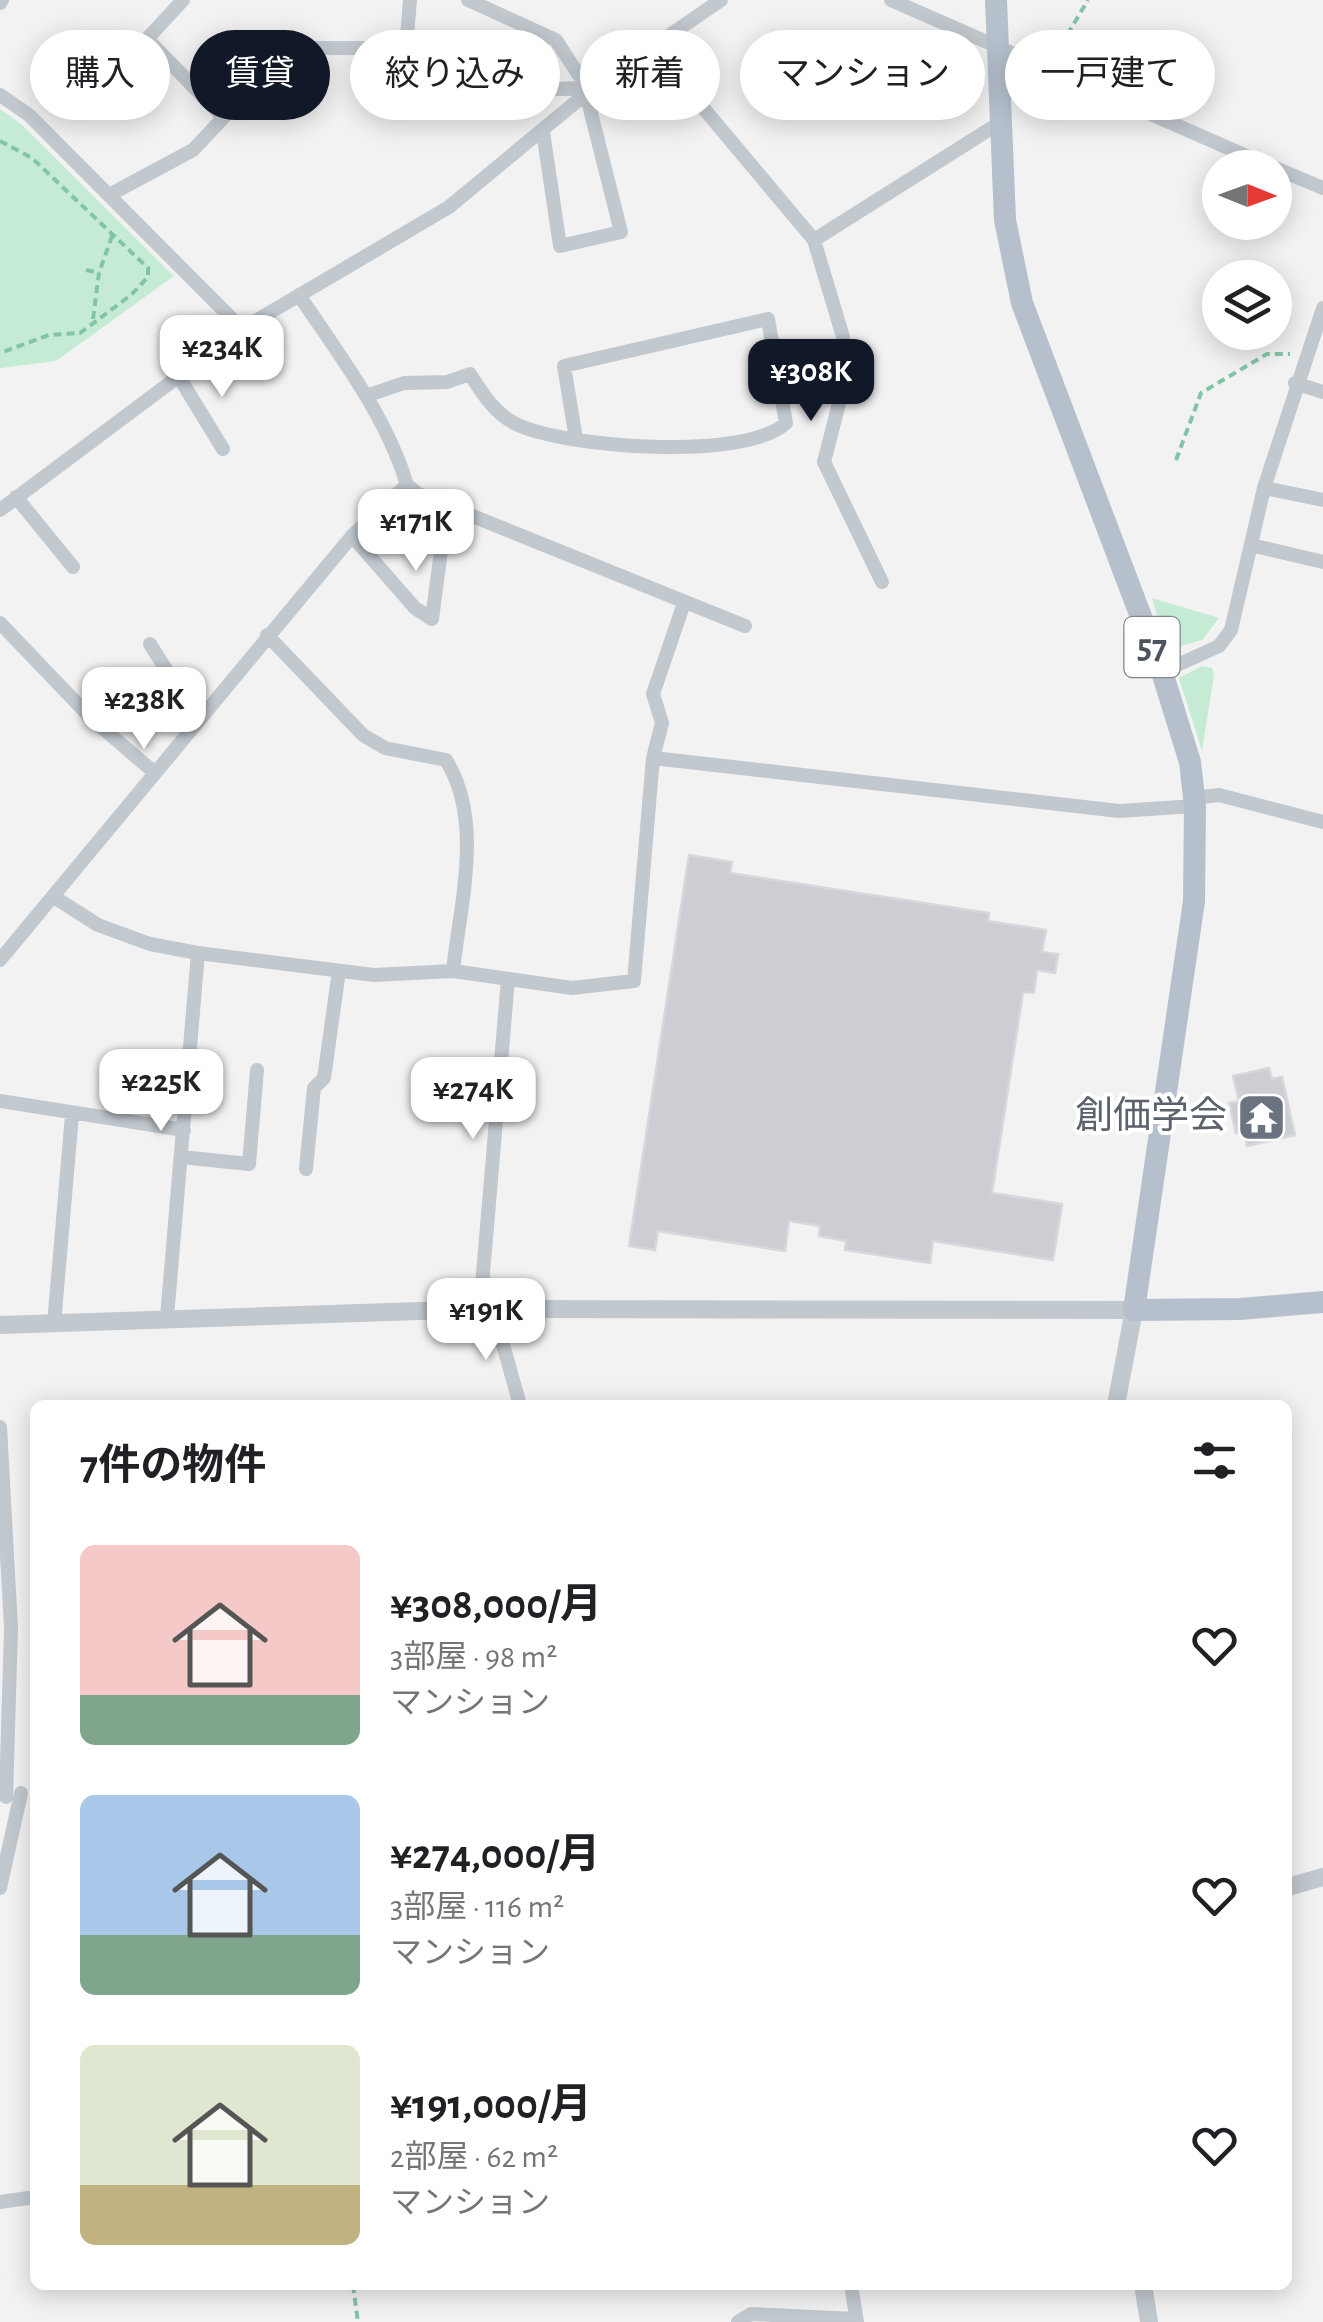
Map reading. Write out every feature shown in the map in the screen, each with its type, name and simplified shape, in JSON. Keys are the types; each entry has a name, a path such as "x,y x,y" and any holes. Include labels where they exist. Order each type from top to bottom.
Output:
{"main road":[{"name":"57","path":"996,0 1005,220 1022,303 1162,672 1190,762 1194,901 1134,1310"},
{"path":"1134,1310 1240,1309 1323,1302"}],"street":[{"path":"183,0 148,40 190,83"},
{"path":"408,30 410,0"},
{"path":"468,0 556,40 580,77"},
{"path":"678,30 721,0"},
{"path":"891,0 1005,53"},
{"path":"0,95 29,114 242,329"},
{"path":"0,510 242,329 449,207 580,99"},
{"path":"110,194 192,150 221,120"},
{"path":"542,132 560,246 621,232 597,120"},
{"path":"713,120 814,240 844,337 843,388 824,462 882,582"},
{"path":"1161,120 1232,150"},
{"path":"814,240 1001,122"},
{"path":"1292,175 1323,188"},
{"path":"299,295 366,396 398,454 408,485 447,505 746,626"},
{"path":"1162,672 1219,646 1231,630 1264,488 1295,383 1323,308"},
{"path":"366,396 404,383 446,382 470,374 489,404 514,424 576,439 720,446 774,435 786,423 768,319 564,366 576,439"},
{"path":"179,376 224,448"},
{"path":"1295,383 1323,392"},
{"path":"0,960 352,536 408,485"},
{"path":"1264,488 1323,500"},
{"path":"16,497 74,567"},
{"path":"352,536 415,608 432,620 447,505"},
{"path":"1251,546 1323,562"},
{"path":"54,898 98,925 150,944 198,953 374,975 453,971 572,988 634,982 653,758 662,723 653,694 684,602"},
{"path":"0,623 92,719 155,773"},
{"path":"267,635 363,735 384,748 446,760 460,783 468,823 453,971"},
{"path":"150,644 198,720"},
{"path":"653,758 1118,811 1194,802 1219,795 1323,822"},
{"path":"167,1317 198,953"},
{"path":"306,1169 314,1088 324,1078 339,971"},
{"path":"508,979 487,1309 518,1400"},
{"path":"182,1157 248,1164 257,1070"},
{"path":"0,1101 72,1116 184,1130"},
{"path":"54,1324 72,1116"},
{"path":"0,1325 487,1309 1134,1310 1117,1400"},
{"path":"0,1426 16,1794 0,1888"},
{"path":"1292,1886 1323,1877"},
{"path":"0,2202 30,2199"},
{"path":"738,2322 751,2314 856,2320 852,2290"},
{"path":"1144,2290 1149,2322"}],"path":[{"path":"1070,30 1088,0"},
{"path":"1001,122 1005,117"},
{"path":"0,141 32,158 148,268 148,276 131,295 80,333 49,336 0,353"},
{"path":"93,321 99,273 112,236"},
{"path":"86,270 99,273"},
{"path":"1176,460 1201,393 1268,354 1305,354"},
{"path":"354,2290 358,2322"}],"green space":[{"path":"0,109 21,124 174,276 56,361 0,368"},
{"path":"1152,598 1219,618 1202,640 1178,647 1162,633"},
{"path":"1202,666 1212,668 1214,675 1202,751 1179,678"}],"building":[{"path":"689,855 732,862 730,873 989,913 988,921 1046,930 1042,952 1058,954 1055,973 1037,970 1034,993 1023,992 992,1193 1062,1204 1053,1260 933,1241 930,1263 845,1250 846,1241 819,1236 820,1226 789,1221 785,1251 658,1231 655,1250 629,1246"},
{"name":"創価学会","path":"1269,1068 1272,1079 1282,1077 1295,1135 1247,1146 1244,1131 1236,1133 1229,1103 1239,1101 1233,1076"}],"place":[{"name":"創価学会","path":"1262,1117"}]}
